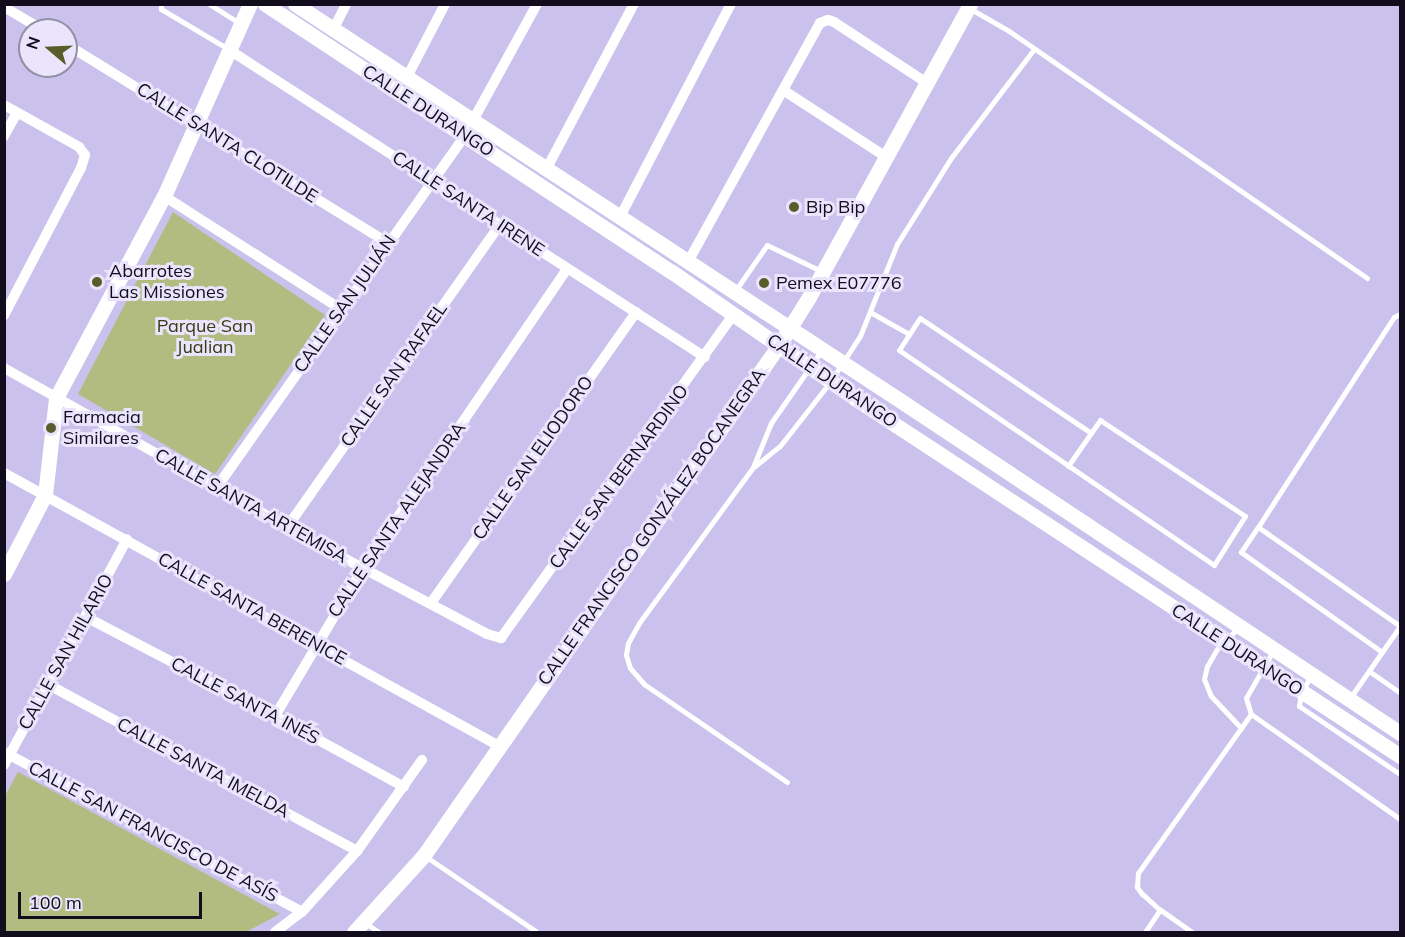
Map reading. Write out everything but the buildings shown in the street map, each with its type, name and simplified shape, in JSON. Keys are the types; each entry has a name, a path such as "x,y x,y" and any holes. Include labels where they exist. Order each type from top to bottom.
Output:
{"main road":[{"path":"4,574 45,495 56,398 164,196 231,51 250,4"},
{"name":"CALLE DURANGO","path":"265,4 469,129 830,382 1401,756"},
{"name":"CALLE DURANGO","path":"295,4 406,79 469,129 547,168 1401,734"},
{"name":"CALLE FRANCISCO GONZÁLEZ BOCANEGRA","path":"360,928 424,855 779,345 823,272 927,83 967,5"}],"street":[{"path":"333,30 346,4"},
{"path":"406,79 445,4"},
{"name":"CALLE SAN JULIÁN","path":"217,487 469,129 537,4"},
{"path":"547,168 634,4"},
{"path":"620,217 731,4"},
{"path":"4,7 23,18"},
{"path":"688,262 817,27 824,20 834,22 927,83"},
{"name":"CALLE SANTA CLOTILDE","path":"78,51 388,243"},
{"name":"CALLE SANTA IRENE","path":"231,51 705,357"},
{"path":"783,90 886,157"},
{"path":"4,105 80,147 85,155 81,168 4,315"},
{"path":"4,136 17,113"},
{"path":"164,196 341,309"},
{"name":"CALLE SAN RAFAEL","path":"288,526 500,224"},
{"name":"CALLE SANTA ALEJANDRA","path":"275,716 363,568 567,269"},
{"name":"CALLE SAN ELIODORO","path":"430,603 636,312"},
{"name":"CALLE SAN BERNARDINO","path":"501,638 734,314"},
{"name":"CALLE SANTA ARTEMISA","path":"4,368 363,568 487,634 501,638"},
{"name":"CALLE SANTA BERENICE","path":"4,473 499,746"},
{"name":"CALLE SAN HILARIO","path":"6,758 49,685 127,539"},
{"name":"CALLE SANTA INÉS","path":"86,617 404,787"},
{"name":"CALLE SANTA IMELDA","path":"49,685 357,851"},
{"name":"CALLE SAN FRANCISCO DE ASÍS","path":"6,758 302,912"},
{"path":"274,933 302,912 357,851 422,760"}],"lane":[{"path":"160,4 161,9 231,51"},
{"path":"209,4 242,24"},
{"path":"967,5 1367,278"},
{"path":"753,467 780,447 830,382 860,336 897,244 927,195 951,158 1034,49"},
{"path":"734,292 766,245 823,272"},
{"path":"870,312 909,334"},
{"path":"1382,652 1241,552 1394,317 1401,314"},
{"path":"1068,466 1091,433 1100,420 1245,516 1214,565 1068,466 899,350 920,318 1091,433"},
{"path":"787,782 644,684 630,668 626,655 628,643 639,623 753,467 771,423 822,350"},
{"path":"1258,527 1400,626 1350,699"},
{"path":"1240,626 1223,641 1207,666 1204,679 1211,696 1241,728"},
{"path":"1274,649 1246,698 1251,714 1401,819"},
{"path":"1369,671 1401,693"},
{"path":"1312,674 1301,692 1299,706 1401,774"},
{"path":"1192,933 1160,910 1137,886 1137,873 1251,714"},
{"path":"424,855 537,933"},
{"path":"1145,933 1160,910"},
{"path":"360,928 379,933"}],"green space":[{"name":"Parque San Jualian","path":"173,212 325,315 215,474 78,394"},
{"path":"18,772 280,914 246,932 5,932 5,796"}],"place":[{"name":"Bip Bip","path":"794,207"},
{"name":"Abarrotes Las Missiones","path":"97,282"},
{"name":"Pemex E07776","path":"764,283"},
{"name":"Farmacia Similares","path":"51,428"}]}
